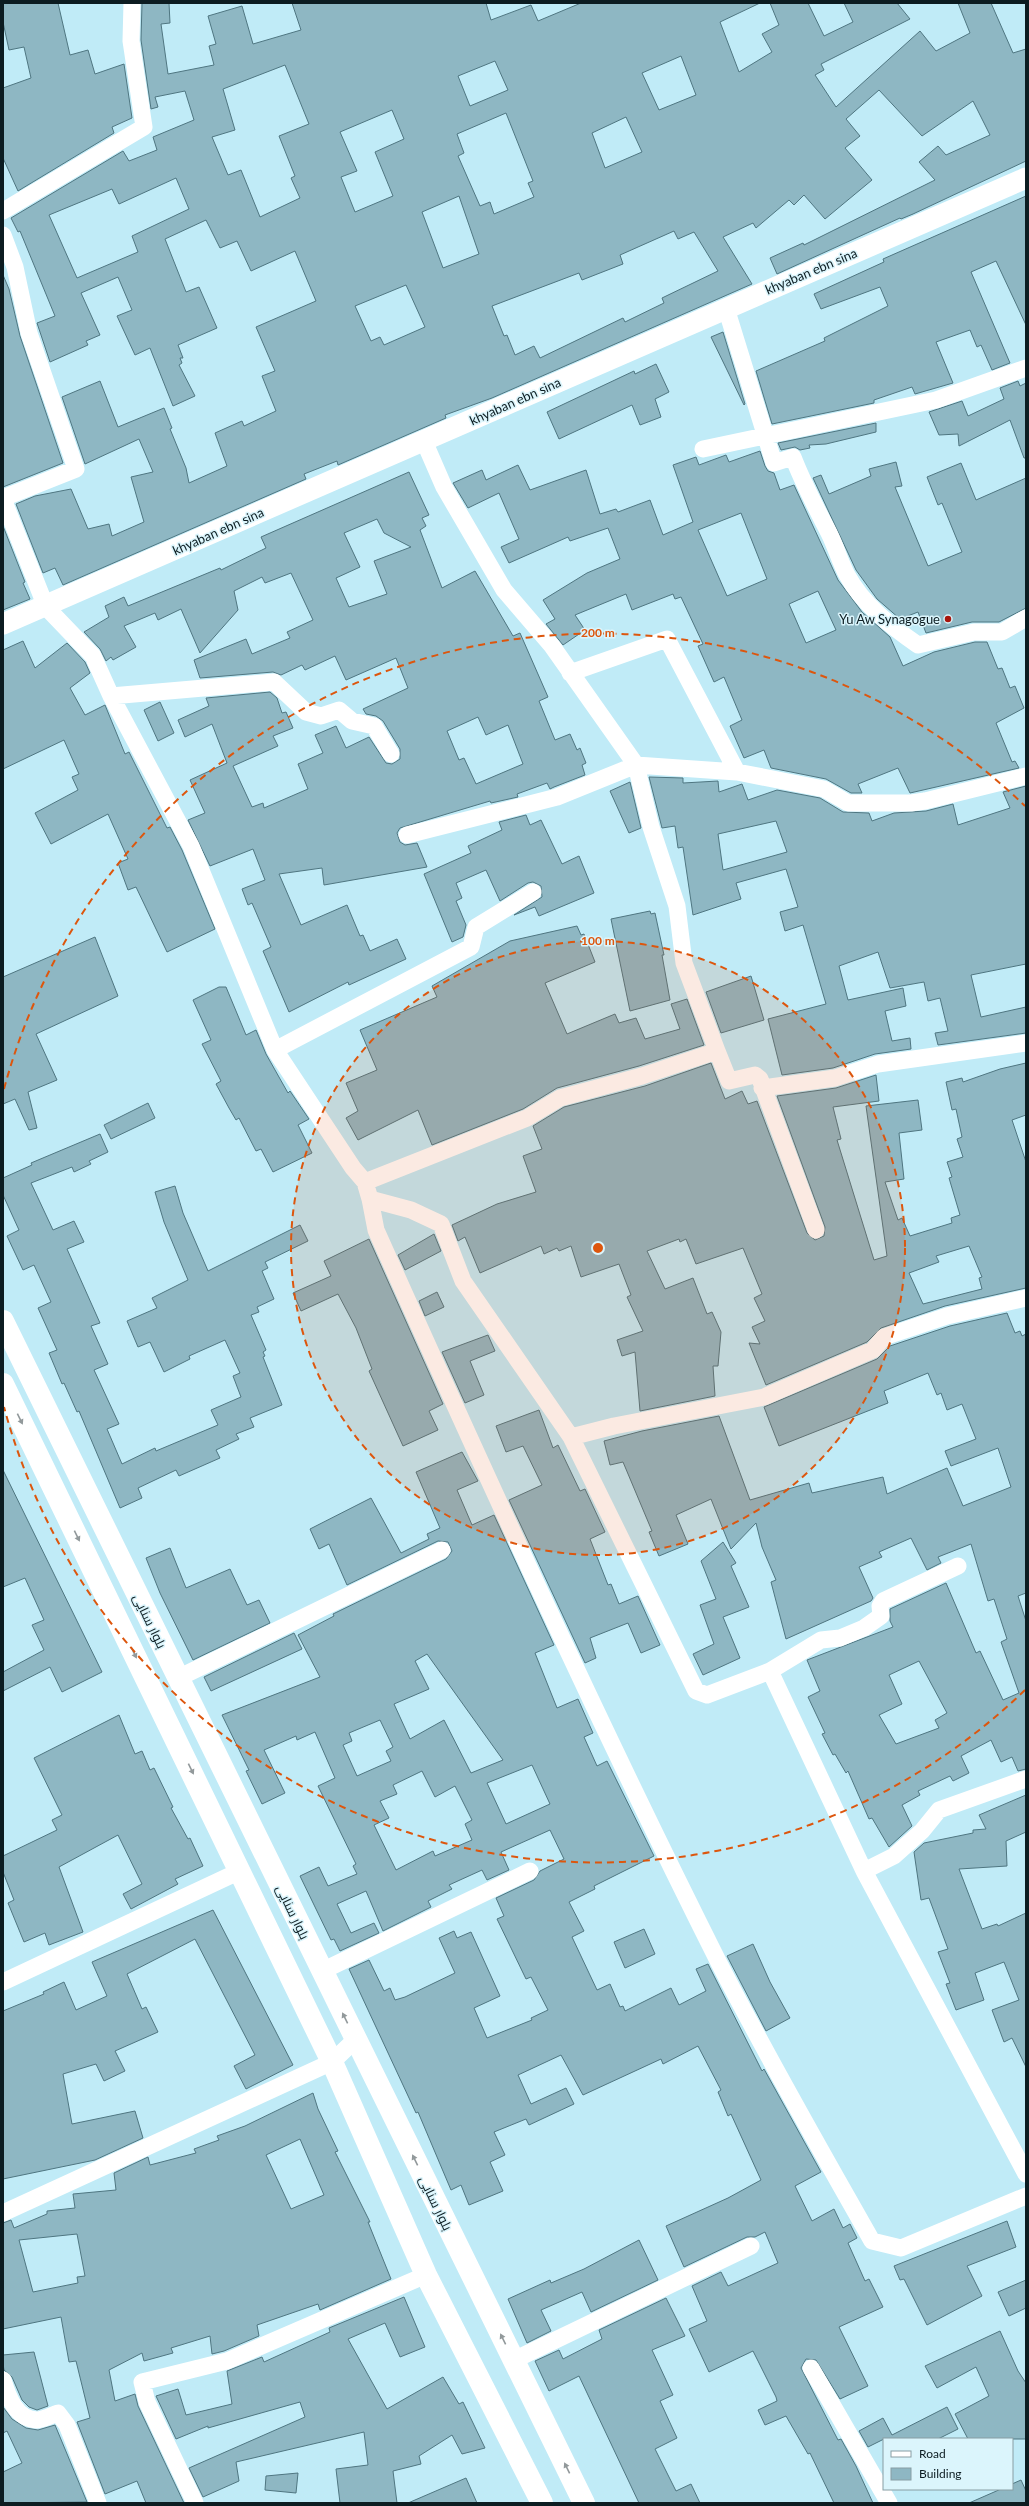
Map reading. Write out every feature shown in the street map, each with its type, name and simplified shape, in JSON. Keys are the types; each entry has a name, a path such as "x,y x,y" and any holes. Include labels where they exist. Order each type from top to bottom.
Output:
{"main road":[{"name":"بلوار سنایی","path":"3,1321 355,2040 584,2503"},
{"path":"5,1393 240,1871 332,2062 426,2274 542,2503"}],"street":[{"path":"3,211 144,126 131,41 132,3"},
{"name":"khyaban ebn sina","path":"3,624 46,607 726,308 1026,178"},
{"path":"3,235 15,267 29,333 53,398 76,469 3,499 46,607 94,656 111,696 191,846 275,1050 353,1168 365,1182 376,1230 571,1661 720,1965 790,2096 872,2240 901,2248 1026,2196"},
{"path":"726,308 774,463 793,456 802,482 830,535 848,576 870,605 893,628 918,645 974,632 1002,632 1026,618"},
{"path":"703,449 766,434 936,400 1026,368"},
{"path":"424,441 444,487 504,590 552,646 636,765 651,827 676,906 684,962 717,1051 729,1081 755,1075 760,1079 762,1088 816,1230"},
{"path":"570,673 667,639 737,772"},
{"path":"111,696 274,682 306,712 321,716 338,710 352,721 374,726 391,754"},
{"path":"407,835 557,797 636,765 737,772 824,789 848,803 911,803 1026,776"},
{"path":"275,1050 471,947 476,927 533,892"},
{"path":"762,1088 790,1086 835,1078 878,1064 1026,1042"},
{"path":"365,1182 527,1118 560,1098 642,1076 717,1051"},
{"path":"370,1199 411,1210 441,1224 463,1281 571,1437 696,1691 707,1695 770,1671 821,1640 840,1638 864,1628 881,1616 880,1606 883,1601 958,1566"},
{"path":"571,1437 614,1426 764,1397 874,1350 884,1338 947,1316 1026,1298"},
{"path":"178,1678 442,1550"},
{"path":"770,1671 864,1871 1026,2174"},
{"path":"864,1871 894,1856 922,1831 939,1810 1026,1779"},
{"path":"3,1982 240,1871"},
{"path":"322,1971 530,1871"},
{"path":"3,2213 332,2062 355,2040"},
{"path":"514,2360 751,2246"},
{"path":"195,2503 147,2402 142,2382 227,2361 426,2274"},
{"path":"812,2368 889,2503"},
{"path":"3,2380 7,2395 20,2415 38,2420 58,2413 67,2424 98,2503"}],"building":[{"path":"3,3 58,3 70,55 88,50 95,74 124,64 132,118 112,127 114,133 18,191 3,158 3,88 31,78 24,47 9,50 3,22"},
{"path":"142,3 169,3 170,23 161,24 168,74 214,65 209,46 216,44 208,16 242,6 253,44 301,30 292,3 486,3 491,20 531,5 538,21 581,3 760,3 720,22 739,72 772,52 762,34 779,25 770,3 808,3 824,36 853,22 844,3 897,3 910,19 821,64 824,70 815,75 836,107 920,31 936,51 970,33 958,3 991,3 1013,53 1026,49 1026,161 913,214 901,219 900,218 777,274 770,258 803,243 804,245 935,180 919,162 938,146 946,155 990,135 973,101 922,136 879,90 846,119 860,136 845,148 872,180 825,219 804,195 794,205 789,200 756,228 753,223 723,237 752,284 492,398 445,415 446,418 338,465 337,461 304,474 306,479 63,585 55,568 43,573 16,504 35,496 71,489 88,529 109,524 112,536 144,522 131,477 153,472 139,439 85,464 62,397 100,381 118,427 164,408 172,428 170,429 186,468 189,483 227,466 215,433 242,421 244,426 276,411 262,376 275,371 256,327 316,301 295,251 251,271 237,241 220,248 206,220 165,239 186,292 199,287 217,328 178,345 183,358 180,358 182,363 179,365 195,396 173,406 150,348 135,355 117,316 132,310 118,277 81,293 100,335 86,341 88,345 50,362 37,323 55,316 20,231 18,232 11,218 123,151 129,161 157,150 153,137 194,120 185,91 155,97 158,107 151,109 141,40","holes":["681,56 696,95 659,110 642,73","495,61 508,90 470,106 458,76","285,65 309,124 279,136 295,176 291,178 300,198 260,217 241,170 228,175 212,137 235,130 223,89","392,110 404,139 375,152 393,196 355,212 341,177 357,171 340,132","506,113 533,181 528,183 534,197 494,214 490,202 480,206 458,156 464,153 457,134","626,117 642,152 605,168 592,133","176,178 189,209 132,236 138,252 77,278 49,215 112,189 119,204","459,196 479,254 443,268 422,212","674,231 678,239 694,232 718,271 662,298 664,303 625,322 623,318 540,358 534,346 515,355 507,335 504,336 492,306 579,273 582,280 623,264 620,255","406,285 425,327 384,345 380,337 371,341 355,306"]},
{"path":"1026,196 1026,325 996,261 971,272 1010,363 992,370 981,345 977,347 970,330 936,342 953,383 915,394 912,387 874,400 874,403 772,424 756,371 825,341 824,338 888,306 880,287 821,309 814,294 884,262 883,259"},
{"path":"3,275 9,289 20,336 63,463 3,487"},
{"path":"723,332 745,404 744,405 711,337"},
{"path":"656,364 669,392 655,399 661,417 640,425 632,405 559,439 547,412 634,371 635,374"},
{"path":"1018,381 1020,386 1026,383 1026,458 1024,458 1010,420 959,446 958,434 939,435 929,412 962,401 968,416 1004,399 1000,388"},
{"path":"876,423 876,432 826,444 809,445 810,448 800,450 795,447 781,450 778,443"},
{"path":"760,451 768,471 774,473 780,490 794,485 838,580 862,612 890,637 903,666 934,652 975,642 987,642 998,669 1002,668 1010,688 1015,686 1024,708 996,723 1012,762 1015,761 1019,768 910,793 898,768 858,784 862,793 851,793 826,779 771,768 764,750 744,758 730,726 742,720 724,677 714,682 698,646 703,644 681,597 675,599 673,594 632,610 626,594 575,615 585,630 563,645 546,624 555,619 543,600 587,573 620,559 608,528 570,541 568,537 509,563 501,547 519,539 499,493 468,508 453,483 482,470 486,480 518,465 530,490 586,470 600,514 616,509 618,512 650,500 663,535 693,522 673,465 696,457 699,465 726,455 729,462","holes":["741,513 767,579 727,596 698,530","818,591 836,630 806,643 789,604"]},
{"path":"896,462 902,486 895,487 928,566 962,552 942,503 938,505 927,477 961,463 976,500 1026,478 1026,608 999,622 972,622 926,633 918,612 900,619 877,599 856,570 813,478 821,475 829,494 871,476 869,469"},
{"path":"409,472 429,515 422,518 426,526 420,530 442,588 475,571 513,636 520,633 548,697 539,701 555,740 570,734 577,750 580,748 586,763 582,765 585,775 550,789 547,783 517,794 518,797 491,803 490,801 400,828 397,833 400,842 405,845 417,843 427,867 324,885 322,868 279,874 301,925 347,905 360,936 363,935 370,951 397,939 406,959 349,985 348,982 289,1012 263,951 271,947 252,903 248,905 242,889 265,880 253,849 210,866 188,820 205,813 190,780 227,763 212,724 185,737 178,720 209,706 206,698 270,692 277,698 282,713 286,712 293,728 273,736 278,746 233,766 252,807 263,803 264,808 308,789 298,764 323,753 315,735 336,726 346,748 369,737 386,763 392,764 400,759 400,749 383,721 376,716 366,714 363,709 408,688 396,658 346,680 335,656 305,670 302,665 281,675 273,672 200,678 194,660 246,639 252,654 290,638 287,632 313,620 291,573 265,583 262,577 234,591 238,610 200,653 181,609 158,620 155,613 124,626 136,647 113,660 111,657 106,661 100,649 84,632 109,617 105,606 124,597 128,606 220,568 221,570 266,548 261,537","holes":["377,519 384,533 411,547 374,561 387,594 349,607 336,578 360,567 344,533","478,717 486,735 508,725 523,764 476,784 464,758 459,760 447,731"]},
{"path":"3,526 25,582 23,583 30,599 3,610"},
{"path":"23,641 35,668 67,643 85,662 90,673 70,688 85,715 105,705 125,754 129,752 167,828 170,827 182,850 215,929 167,952 136,887 128,890 118,863 128,859 108,814 51,844 35,813 78,790 72,777 79,774 64,740 3,769 3,650"},
{"path":"160,702 174,733 158,741 144,710"},
{"path":"649,777 683,778 683,783 718,781 719,792 742,784 748,800 777,790 820,798 843,812 869,813 872,821 894,813 926,811 953,804 958,825 1010,808 1003,792 1026,786 1026,964 971,975 981,1017 1026,1007 1026,1033 938,1045 935,1033 948,1031 940,998 928,1001 924,982 890,988 878,952 839,966 848,1000 903,988 906,1006 885,1011 892,1041 910,1038 911,1049 875,1054 833,1068 782,1075 768,1019 826,1004 803,925 785,931 780,912 798,907 786,869 736,883 741,899 693,915 683,847 678,848 675,826 662,828","holes":["776,821 787,852 723,870 718,834"]},
{"path":"630,782 641,828 629,833 610,791"},
{"path":"526,815 530,825 541,820 562,864 579,856 594,893 539,916 535,907 514,915 542,897 541,886 533,882 528,883 500,901 486,870 456,883 462,898 456,901 466,925 463,937 452,942 424,874 471,853 468,846 502,830 499,822"},
{"path":"650,911 651,914 655,913 664,955 662,955 670,1000 630,1011 611,919"},
{"path":"577,926 581,935 584,934 595,962 545,983 567,1034 615,1014 619,1023 636,1018 645,1039 680,1029 671,1004 687,999 704,1045 639,1066 557,1088 523,1109 432,1145 418,1110 358,1140 346,1118 358,1111 346,1083 377,1070 360,1030 437,997 432,986 510,941"},
{"path":"95,937 118,996 36,1034 57,1080 28,1092 37,1128 29,1130 15,1099 3,1104 3,977"},
{"path":"751,976 764,1020 721,1033 706,992"},
{"path":"219,987 226,987 246,1035 256,1030 266,1054 288,1093 290,1091 309,1119 298,1125 312,1153 273,1172 261,1149 256,1151 239,1118 236,1120 229,1108 216,1084 221,1081 202,1044 211,1040 193,1000"},
{"path":"711,1063 725,1099 742,1091 748,1104 757,1101 807,1233 815,1240 824,1236 825,1227 777,1096 836,1088 876,1075 879,1101 833,1107 841,1139 837,1140 874,1260 887,1256 866,1106 918,1100 922,1130 899,1133 904,1179 885,1182 898,1220 902,1218 910,1236 952,1223 951,1218 960,1215 949,1178 952,1177 947,1162 963,1157 957,1139 962,1137 956,1109 952,1110 946,1082 962,1078 963,1082 1000,1069 1026,1063 1026,1115 1012,1120 1026,1162 1026,1288 945,1306 881,1328 867,1342 766,1385 749,1343 760,1344 752,1327 765,1321 754,1298 762,1294 743,1248 696,1264 686,1239 680,1242 679,1239 647,1251 665,1289 693,1278 707,1314 712,1312 721,1332 718,1366 713,1366 715,1396 640,1411 635,1352 622,1356 617,1340 643,1331 627,1297 631,1295 619,1264 581,1277 571,1246 559,1251 557,1248 544,1254 541,1246 480,1273 465,1237 458,1241 452,1225 497,1204 536,1192 523,1156 542,1149 533,1126 564,1107 645,1086","holes":["969,1246 982,1277 979,1278 982,1289 923,1304 909,1273 939,1262 936,1256"]},
{"path":"148,1103 155,1118 111,1139 104,1125"},
{"path":"100,1134 108,1152 89,1161 91,1164 74,1172 72,1167 31,1183 53,1230 74,1221 84,1242 67,1249 100,1323 91,1326 108,1364 94,1370 119,1424 107,1429 122,1464 155,1448 156,1451 218,1425 211,1410 241,1397 233,1376 240,1373 225,1340 189,1356 190,1359 164,1372 150,1342 138,1347 127,1321 157,1308 152,1298 188,1280 164,1222 155,1192 175,1186 183,1213 208,1271 300,1225 308,1241 265,1262 268,1268 262,1271 274,1299 257,1307 259,1312 251,1315 266,1350 263,1352 265,1356 263,1357 282,1405 250,1418 254,1427 236,1434 239,1439 216,1450 220,1458 179,1476 176,1470 138,1488 142,1498 120,1508 79,1411 77,1412 64,1383 62,1384 49,1353 57,1350 38,1308 51,1302 34,1265 23,1270 7,1236 19,1230 3,1195 3,1178 32,1165 31,1163"},
{"path":"434,1234 441,1251 405,1270 398,1255"},
{"path":"369,1239 443,1404 429,1411 438,1430 403,1446 369,1371 372,1369 356,1328 338,1294 301,1311 293,1293 331,1276 324,1261"},
{"path":"437,1292 444,1307 425,1316 419,1301"},
{"path":"1007,1313 1015,1333 1020,1331 1022,1336 1026,1334 1026,1593 1018,1596 1026,1621 1026,1769 1018,1771 1012,1757 1001,1762 991,1740 961,1756 969,1773 953,1781 950,1776 918,1791 920,1795 902,1805 912,1826 889,1847 872,1818 869,1819 848,1771 846,1773 835,1754 833,1755 822,1734 825,1733 808,1697 820,1691 807,1660 893,1627 890,1621 890,1609 946,1583 976,1653 980,1651 1003,1700 1019,1693 1001,1642 1007,1639 994,1599 988,1601 971,1544 938,1557 941,1563 927,1570 911,1538 879,1552 882,1557 859,1567 873,1598 871,1601 786,1639 771,1582 776,1580 762,1547 756,1523 731,1549 711,1499 676,1515 688,1544 659,1556 649,1532 652,1531 623,1462 610,1465 604,1441 642,1431 719,1416 750,1500 809,1483 812,1493 883,1477 887,1494 947,1468 963,1506 1011,1487 998,1448 951,1466 945,1451 976,1439 962,1404 947,1410 941,1393 937,1395 928,1373 884,1391 888,1403 779,1446 764,1407 877,1359 890,1346 950,1326","holes":["919,1661 947,1713 935,1720 939,1728 896,1744 879,1715 902,1704 889,1675"]},
{"path":"488,1335 495,1351 470,1361 484,1395 465,1403 442,1352"},
{"path":"539,1410 553,1448 558,1445 580,1491 585,1489 605,1532 590,1539 608,1585 611,1584 619,1604 638,1596 660,1645 641,1653 628,1623 590,1638 596,1658 585,1663 509,1500 542,1485 523,1446 506,1452 496,1426"},
{"path":"462,1452 478,1481 457,1490 472,1525 494,1515 554,1645 535,1653 557,1708 578,1699 593,1733 584,1737 597,1766 607,1761 654,1856 594,1886 595,1889 569,1902 584,1931 572,1937 597,1990 610,1984 620,2007 623,2006 625,2011 671,1988 679,2005 706,1991 696,1969 708,1964 762,2071 764,2069 821,2172 795,2186 812,2221 834,2209 843,2228 850,2224 857,2238 848,2243 865,2281 869,2279 883,2307 839,2327 868,2386 840,2399 816,2360 806,2359 801,2368 838,2440 841,2439 856,2466 873,2503 834,2503 810,2453 808,2454 786,2416 765,2425 758,2410 777,2401 753,2351 709,2372 689,2329 707,2321 692,2286 721,2272 728,2286 778,2263 765,2232 755,2237 747,2237 684,2267 666,2226 728,2198 761,2180 731,2114 728,2116 718,2092 721,2090 698,2046 663,2064 661,2059 583,2095 561,2055 518,2075 531,2104 566,2088 574,2104 529,2125 526,2119 494,2132 505,2155 490,2162 503,2191 469,2205 461,2185 451,2190 418,2112 416,2113 349,1969 369,1960 384,1991 390,1988 395,2000 405,1997 455,1973 439,1938 454,1931 457,1938 471,1932 500,1996 474,2008 487,2038 532,2020 531,2018 548,2010 531,1977 526,1979 497,1919 504,1916 496,1898 534,1880 540,1871 564,1859 550,1830 501,1852 509,1870 487,1880 482,1870 449,1885 452,1889 428,1901 431,1907 383,1931 366,1891 337,1904 351,1933 374,1923 379,1933 340,1951 334,1939 331,1940 300,1876 319,1867 328,1886 357,1874 353,1866 356,1864 318,1786 335,1778 315,1732 297,1740 296,1736 264,1750 285,1793 262,1804 246,1771 249,1770 222,1715 320,1677 298,1635 334,1616 333,1614 446,1559 452,1551 448,1542 438,1541 347,1585 329,1544 319,1549 310,1529 371,1498 401,1553 429,1539 427,1534 440,1528 416,1472","holes":["427,1654 503,1760 471,1773 444,1720 410,1739 394,1704 429,1689 415,1661","380,1720 393,1747 386,1751 391,1761 357,1776 343,1745 352,1741 349,1733","532,1765 550,1804 506,1824 487,1783","422,1771 435,1797 455,1786 472,1820 465,1824 472,1840 435,1856 433,1851 396,1870 374,1825 389,1818 380,1801 397,1794 393,1785"]},
{"path":"3,1470 102,1672 62,1692 50,1667 3,1691 3,1672 44,1650 32,1625 44,1620 25,1578 3,1587"},
{"path":"723,1542 736,1563 731,1566 749,1607 723,1617 740,1658 703,1675 693,1654 714,1644 700,1605 716,1599 701,1561"},
{"path":"170,1548 186,1588 230,1569 247,1605 259,1600 270,1623 193,1660 160,1593 146,1558"},
{"path":"294,1633 302,1649 211,1691 204,1677"},
{"path":"119,1715 135,1754 142,1751 150,1770 154,1768 173,1807 171,1808 188,1839 190,1838 203,1866 175,1879 178,1884 131,1909 123,1894 142,1884 118,1835 59,1867 83,1932 49,1945 45,1933 24,1942 8,1903 14,1900 3,1872 3,1856 57,1830 52,1820 62,1815 34,1758"},
{"path":"1026,1795 1026,1832 1006,1841 1007,1866 959,1869 982,1929 997,1924 998,1926 1026,1913 1026,2067 1012,2038 1004,2042 992,2010 1019,2000 1004,1962 975,1973 984,2000 956,2010 946,1984 950,1983 938,1952 948,1949 929,1898 921,1900 914,1852 924,1843 973,1833 973,1830 986,1829 979,1815"},
{"path":"213,1910 293,2065 246,2089 234,2066 255,2055 195,1939 127,1974 142,2009 146,2007 158,2032 115,2051 125,2071 104,2081 96,2064 63,2074 72,2124 135,2111 143,2138 95,2160 3,2179 3,2011 44,1994 43,1992 64,1982 76,2010 107,1996 92,1962"},
{"path":"644,1929 655,1954 625,1968 614,1942"},
{"path":"753,1944 770,1982 790,2018 766,2031 727,1956"},
{"path":"313,2093 318,2109 338,2151 335,2152 370,2222 368,2222 391,2279 320,2310 318,2304 257,2325 259,2336 224,2351 212,2354 210,2336 171,2348 173,2353 144,2361 142,2353 109,2370 115,2401 135,2394 138,2406 184,2503 146,2503 137,2481 105,2494 77,2422 90,2418 76,2361 69,2362 61,2317 3,2329 3,2223 11,2220 14,2228 47,2214 47,2211 75,2208 73,2194 116,2190 114,2173 148,2157 150,2165 196,2153 194,2149 219,2140 217,2136 245,2126","holes":["300,2139 324,2195 291,2209 266,2155","77,2234 85,2276 77,2277 78,2283 33,2292 19,2240"]},
{"path":"1007,2221 1016,2247 967,2266 982,2296 927,2325 904,2279 900,2280 894,2266"},
{"path":"639,2240 658,2280 591,2312 582,2292 541,2310 551,2331 527,2343 508,2299 550,2280 551,2283 584,2269"},
{"path":"1026,2280 1026,2308 1009,2316 998,2292"},
{"path":"404,2297 425,2347 400,2357 385,2323 348,2339 387,2409 443,2377 459,2404 463,2402 485,2448 462,2454 452,2435 419,2456 421,2464 393,2471 397,2503 340,2503 336,2469 368,2465 364,2432 236,2462 239,2481 203,2497 189,2468 305,2417 300,2402 208,2428 208,2426 176,2439 156,2396 178,2389 186,2415 232,2404 227,2371 262,2357 264,2362 330,2332 329,2328"},
{"path":"666,2298 685,2336 652,2350 673,2395 660,2401 677,2438 655,2449 676,2491 691,2484 700,2503 639,2503 579,2376 549,2391 535,2361 559,2350 563,2359 602,2339 599,2330"},
{"path":"1000,2331 1018,2371 1026,2383 1026,2439 967,2438 955,2414 989,2396 976,2367 937,2388 925,2366"},
{"path":"34,2352 48,2406 37,2410 29,2407 22,2400 12,2377 4,2370 3,2364 3,2355"},
{"path":"3,2407 12,2419 26,2428 38,2430 55,2425 87,2502 3,2503 3,2472 22,2463 7,2431 3,2433"},
{"path":"947,2407 958,2429 940,2438 883,2438 883,2440 868,2447 859,2431 883,2418 892,2435"},
{"path":"298,2473 296,2493 265,2490 266,2476"},
{"path":"466,2478 477,2503 408,2503"},
{"path":"1021,2480 1026,2491 1026,2503 969,2503 999,2490 1013,2490 1013,2484"}],"place":[{"name":"Yu Aw Synagogue","path":"948,619"}]}
